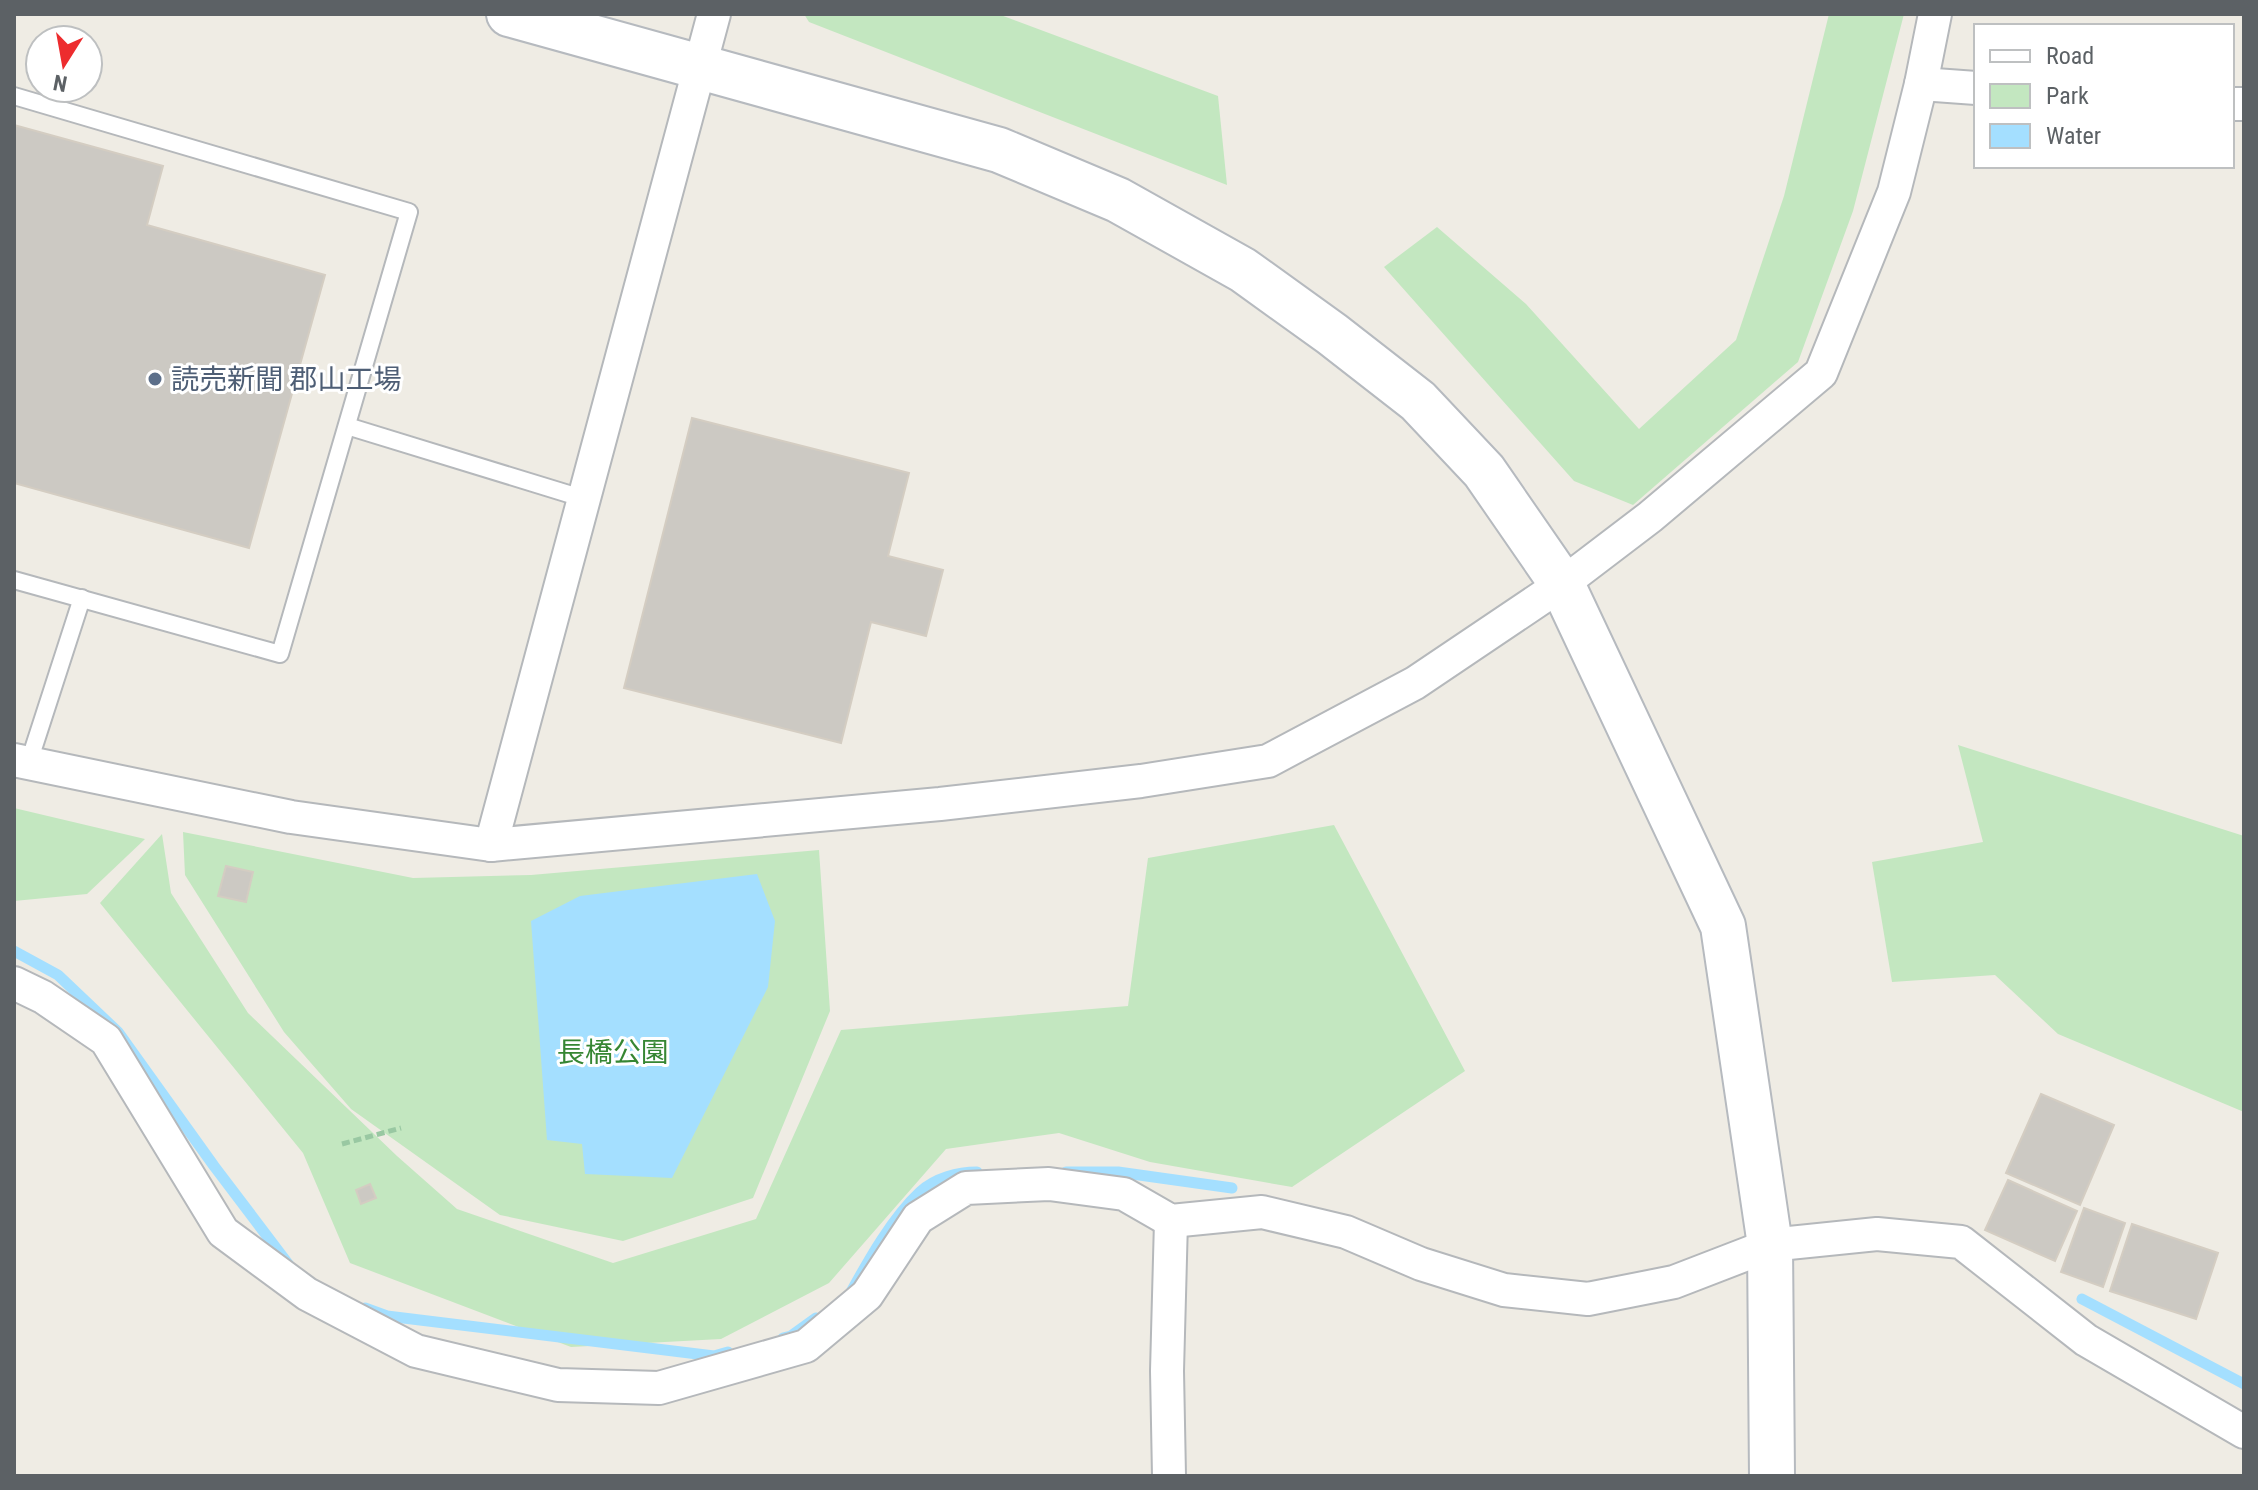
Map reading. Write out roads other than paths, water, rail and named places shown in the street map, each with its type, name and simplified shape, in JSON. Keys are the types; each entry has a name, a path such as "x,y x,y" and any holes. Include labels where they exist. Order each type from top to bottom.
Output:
{"street":[{"path":"509,14 999,150 1118,200 1243,270 1418,401 1484,471 1562,584 1723,926 1770,1245 1772,1476"},
{"path":"491,845 714,14"},
{"path":"21,763 291,817 491,845 940,804 1141,781 1268,761 1415,683 1562,584 1650,517 1821,373 1894,192 1935,14"},
{"path":"1921,84 1974,88"},
{"path":"14,983 43,997 106,1040 223,1232 307,1294 416,1351 558,1385 659,1388 806,1346 867,1295 918,1218 966,1188 1049,1184 1124,1194 1171,1221 1262,1212 1346,1232 1421,1264 1504,1290 1588,1299 1674,1282 1770,1245 1877,1234 1961,1242 2086,1340 2244,1432"},
{"path":"1169,1476 1167,1371 1171,1221"}],"lane":[{"path":"14,96 409,212 280,654 14,580"},
{"path":"347,426 585,499"},
{"path":"21,763 82,598"}],"water":[{"path":"757,874 775,921 768,987 672,1178 585,1174 582,1144 547,1140 531,921 580,896"}],"waterway":[{"path":"14,951 58,975 118,1032 289,1265"},
{"path":"850,1294 890,1227 920,1192 947,1177 977,1172"},
{"path":"1066,1172 1118,1172 1232,1188"},
{"path":"2082,1299 2244,1384"},
{"path":"365,1308 387,1316 714,1356 728,1352"},
{"path":"783,1338 791,1336 816,1318"}],"place":[{"name":"読売新聞 郡山工場","path":"155,379"}],"park label":[{"name":"長橋公園","path":"613,1052"}]}
